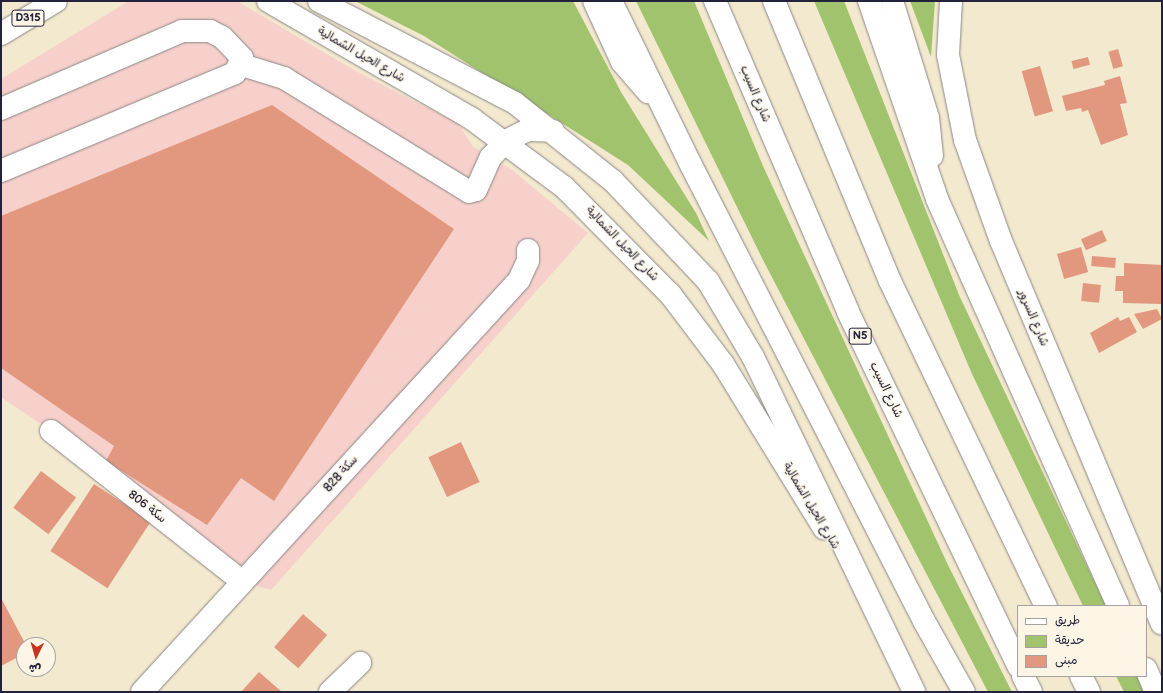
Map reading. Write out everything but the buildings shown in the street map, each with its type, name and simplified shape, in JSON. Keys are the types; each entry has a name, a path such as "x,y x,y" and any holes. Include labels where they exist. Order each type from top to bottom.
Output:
{"main road":[{"name":"D315","path":"1,34 56,1"},
{"name":"شارع الحيل الشمالية","path":"268,1 506,141 564,187 670,294 723,364 866,598"},
{"name":"شارع الحيل الشمالية","path":"319,1 502,96 553,131 613,181 708,281 753,357 819,488 866,598 914,692"},
{"path":"594,1 622,62 664,111"},
{"path":"611,1 646,69 664,111 924,621 964,692"},
{"path":"626,1 646,69"},
{"name":"شارع السيب","path":"715,1 848,312 1017,664"},
{"path":"774,1 890,281 1046,605"},
{"path":"858,1 886,52"},
{"path":"869,1 937,199 1118,605"},
{"path":"892,1 928,118 937,199"},
{"name":"شارع السرور","path":"951,1 948,55 964,140 1001,241 1162,624"},
{"path":"1,109 182,30 196,28 222,37 239,52 242,65"},
{"path":"242,65 284,78 468,192 476,190 486,166 506,141 528,130 553,131"},
{"path":"1,171 235,73 242,65"},
{"path":"472,120 486,166"},
{"name":"سكة 828","path":"142,692 519,280 528,261 528,250"},
{"name":"سكة 806","path":"51,431 243,582"},
{"path":"330,692 360,663"},
{"path":"1147,671 1156,692"},
{"path":"1024,677 1031,692"},
{"path":"1082,677 1089,692"}],"shaded area":[{"path":"129,1 237,1 354,70 459,124 473,147 511,169 588,233 271,590 243,582 51,431 1,397 1,79"}],"green space":[{"path":"355,1 573,1 621,92 696,213 709,241 628,165 424,36"},
{"path":"636,1 694,1 763,166 948,565 1012,692 988,692 763,260"},
{"path":"814,1 844,1 959,295 1106,605 1083,605 972,374"},
{"path":"910,1 935,1 931,57"},
{"path":"1116,677 1138,677 1145,692 1124,692"}]}
